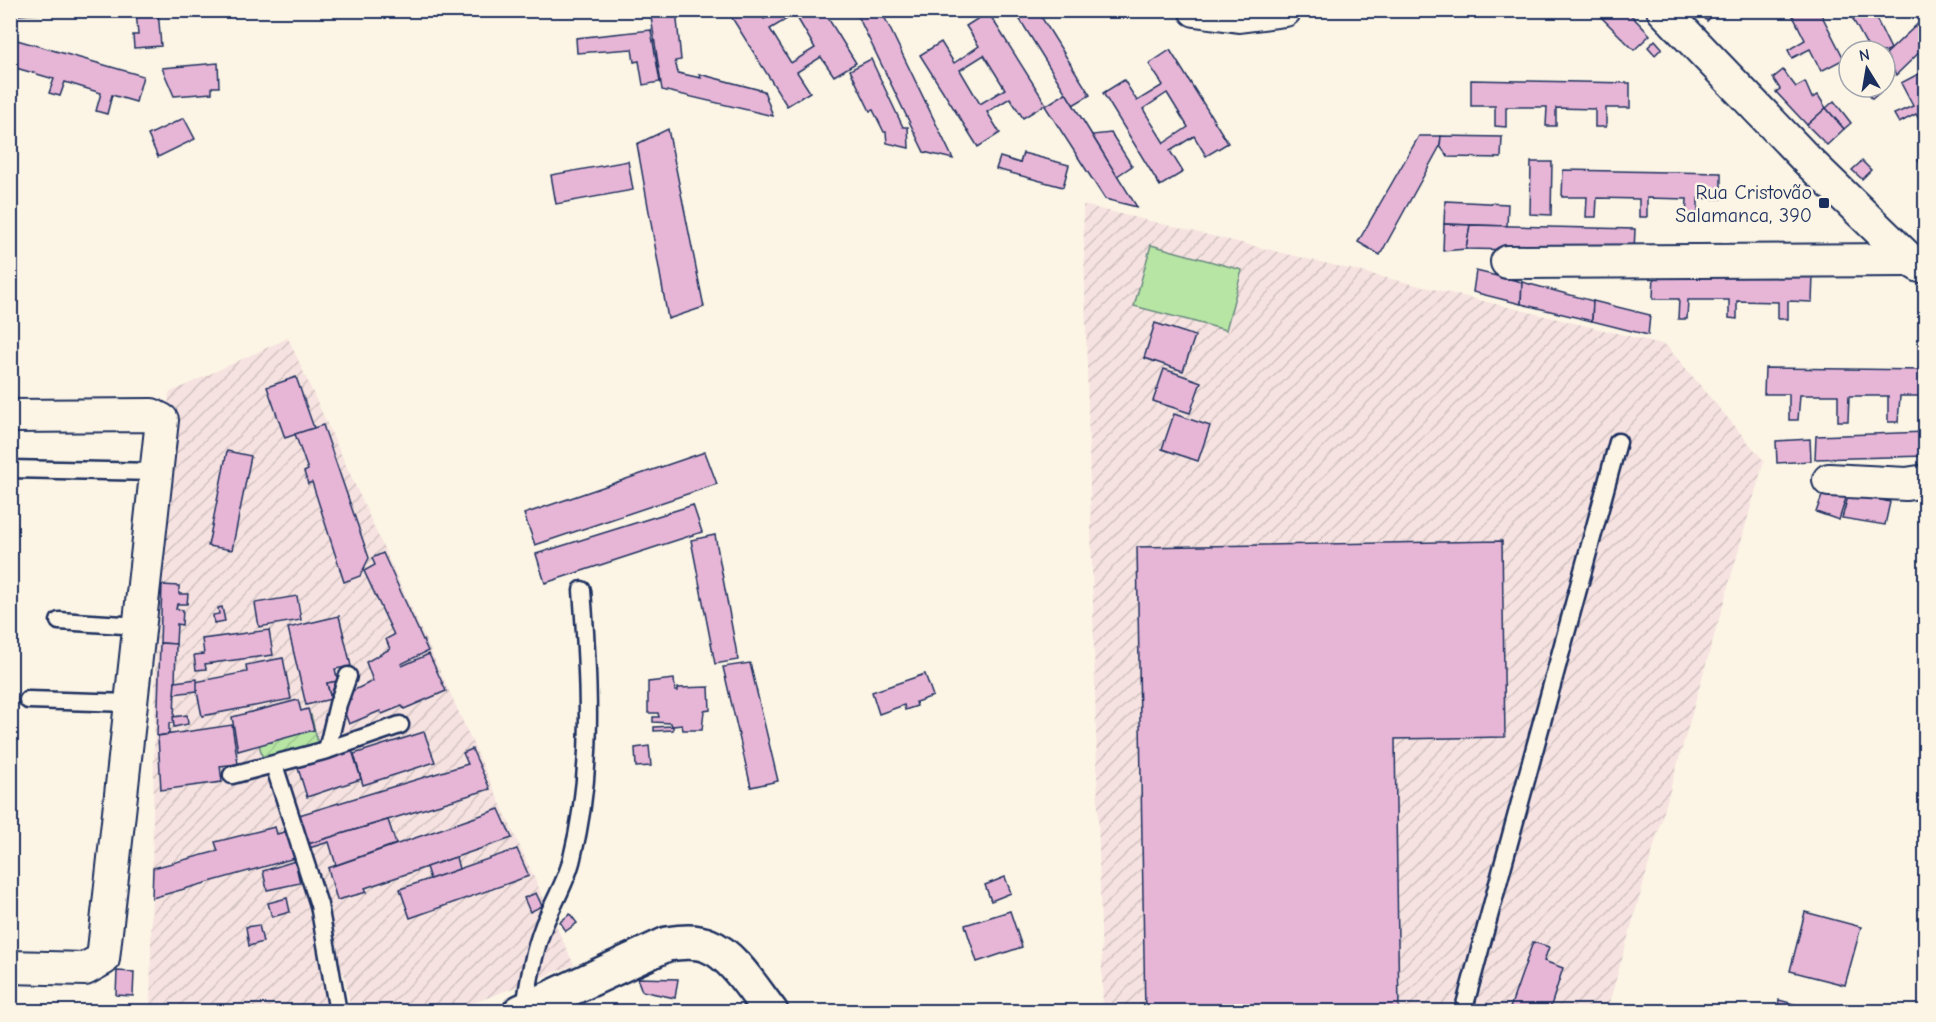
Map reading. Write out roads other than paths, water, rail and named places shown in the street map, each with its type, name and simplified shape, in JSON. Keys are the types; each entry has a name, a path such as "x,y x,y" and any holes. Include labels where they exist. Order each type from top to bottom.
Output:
{"main road":[{"path":"522,1010 667,944 687,942 710,946 737,968 771,1011"}],"street":[{"path":"1195,10 1239,16 1285,10"},
{"path":"1663,10 1809,162 1918,265"},
{"path":"1507,262 1918,265"},
{"path":"10,416 152,415 162,420 103,959 85,969 10,967"},
{"path":"1829,480 1906,484 1926,481"}],"lane":[{"path":"1463,1011 1618,442"},
{"path":"10,469 156,472"},
{"path":"522,1010 531,963 572,860 582,809 588,767 586,639 582,590"},
{"path":"59,621 140,626"},
{"path":"327,750 348,675"},
{"path":"28,700 131,703"},
{"path":"232,775 327,750 400,725"},
{"path":"274,765 319,905 338,1011"}],"place":[{"name":"Rua Cristovão Salamanca, 390","path":"1824,203"}]}
